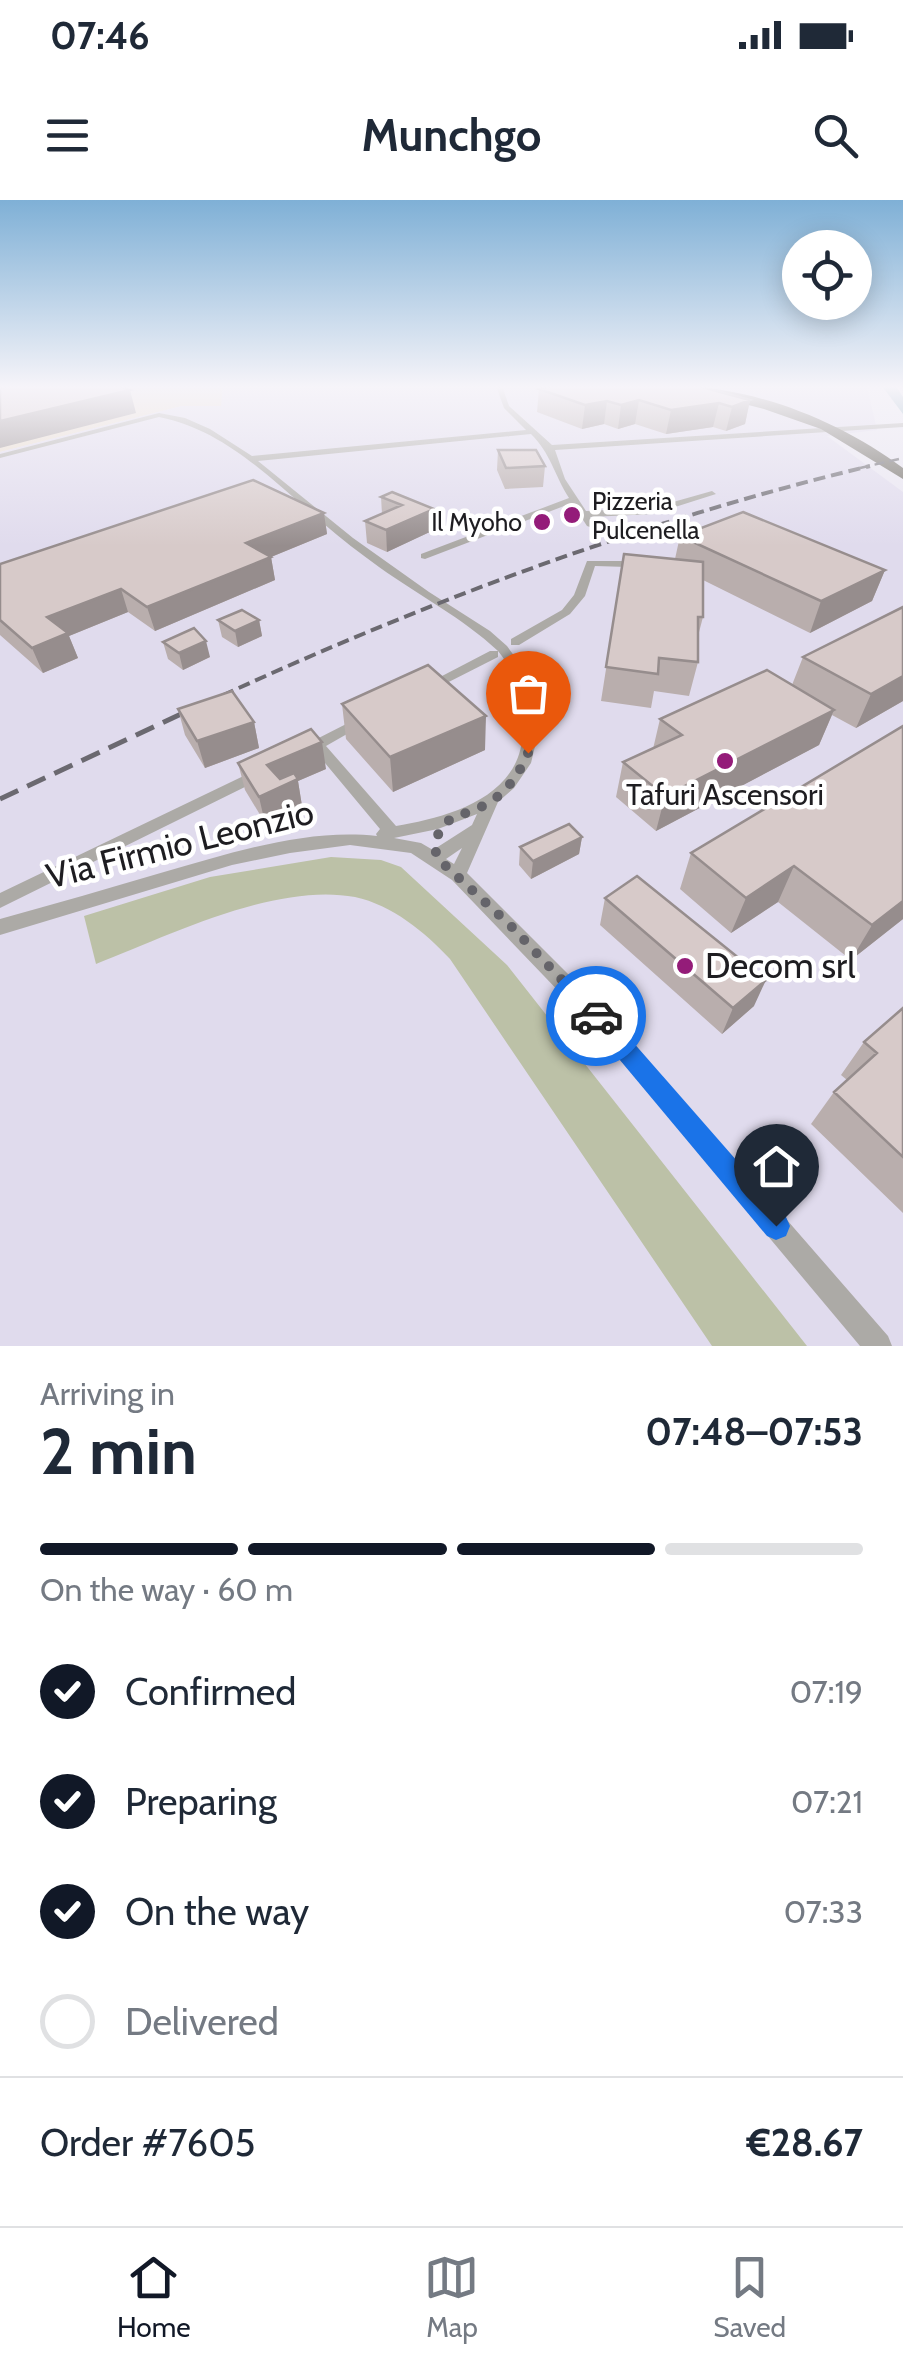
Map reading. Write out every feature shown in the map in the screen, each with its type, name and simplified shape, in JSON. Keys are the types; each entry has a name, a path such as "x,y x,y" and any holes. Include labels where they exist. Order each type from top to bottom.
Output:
{"highway":[{"path":"851,439 901,470"}],"street":[{"path":"0,456 64,439"},
{"path":"219,439 510,656 524,690 531,737 521,770 490,802 458,875"},
{"path":"248,459 451,439"},
{"path":"539,439 550,448 590,524"},
{"path":"550,448 679,439"},
{"path":"222,441 267,457"},
{"path":"583,514 652,510 712,494"},
{"path":"426,556 574,499"},
{"path":"515,642 566,612 579,596 591,563 628,564"},
{"path":"406,699 494,654"},
{"path":"0,901 370,717"},
{"path":"317,744 392,833"},
{"path":"350,839 445,822 490,802"},
{"path":"436,857 437,831 445,822"},
{"path":"436,857 476,830"},
{"name":"Via Firmio Leonzio","path":"0,927 232,859 350,839 397,842 436,857 598,1018 878,1346"}],"shaded area":[{"path":"0,439 50,439 0,452"},
{"path":"50,439 832,439 903,492 903,1346 0,1346 0,452"}],"green space":[{"path":"331,857 381,860 401,867 507,965 807,1346 712,1346 450,959 395,913 355,897 291,897 223,914 96,964 84,916 210,877"}],"building":[{"path":"498,450 536,450 545,466 506,468"},
{"path":"253,480 324,513 246,543 271,557 147,607 121,589 47,617 68,633 32,648 0,620 0,564"},
{"path":"392,492 434,509 386,530 365,521 402,505 381,497"},
{"path":"743,512 885,570 821,601 680,536"},
{"path":"624,554 703,562 698,662 659,658 658,674 606,667"},
{"path":"903,607 903,676 871,694 803,657"},
{"path":"242,610 259,620 235,631 218,620"},
{"path":"194,628 206,641 179,653 163,642"},
{"path":"428,665 486,716 390,757 342,704"},
{"path":"767,670 834,710 665,796 623,762 682,735 660,719"},
{"path":"232,691 254,722 197,741 178,709"},
{"path":"903,726 903,901 872,925 794,866 746,898 691,853"},
{"path":"311,729 322,742 267,765 280,779 294,773 298,779 259,797 238,763"},
{"path":"569,824 582,837 533,861 520,847"},
{"path":"637,876 766,980 733,1008 605,898"},
{"path":"903,1008 903,1157 834,1092 877,1053 864,1042"}],"railway":[{"path":"860,468 903,458"},
{"path":"206,703 368,632 532,568 700,512 870,466"},
{"path":"0,799 211,700"}],"way so far":[{"path":"528,753 508,787 490,802 445,822 437,831 436,857 509,924 596,1016"}],"place":[{"name":"Pizzeria Pulcenella","path":"572,515"},
{"name":"Il Myoho","path":"542,522"},
{"name":"Tafuri Ascensori","path":"725,761"},
{"name":"Decom srl","path":"685,966"}],"route":[{"path":"596,1016 776,1226"}]}
